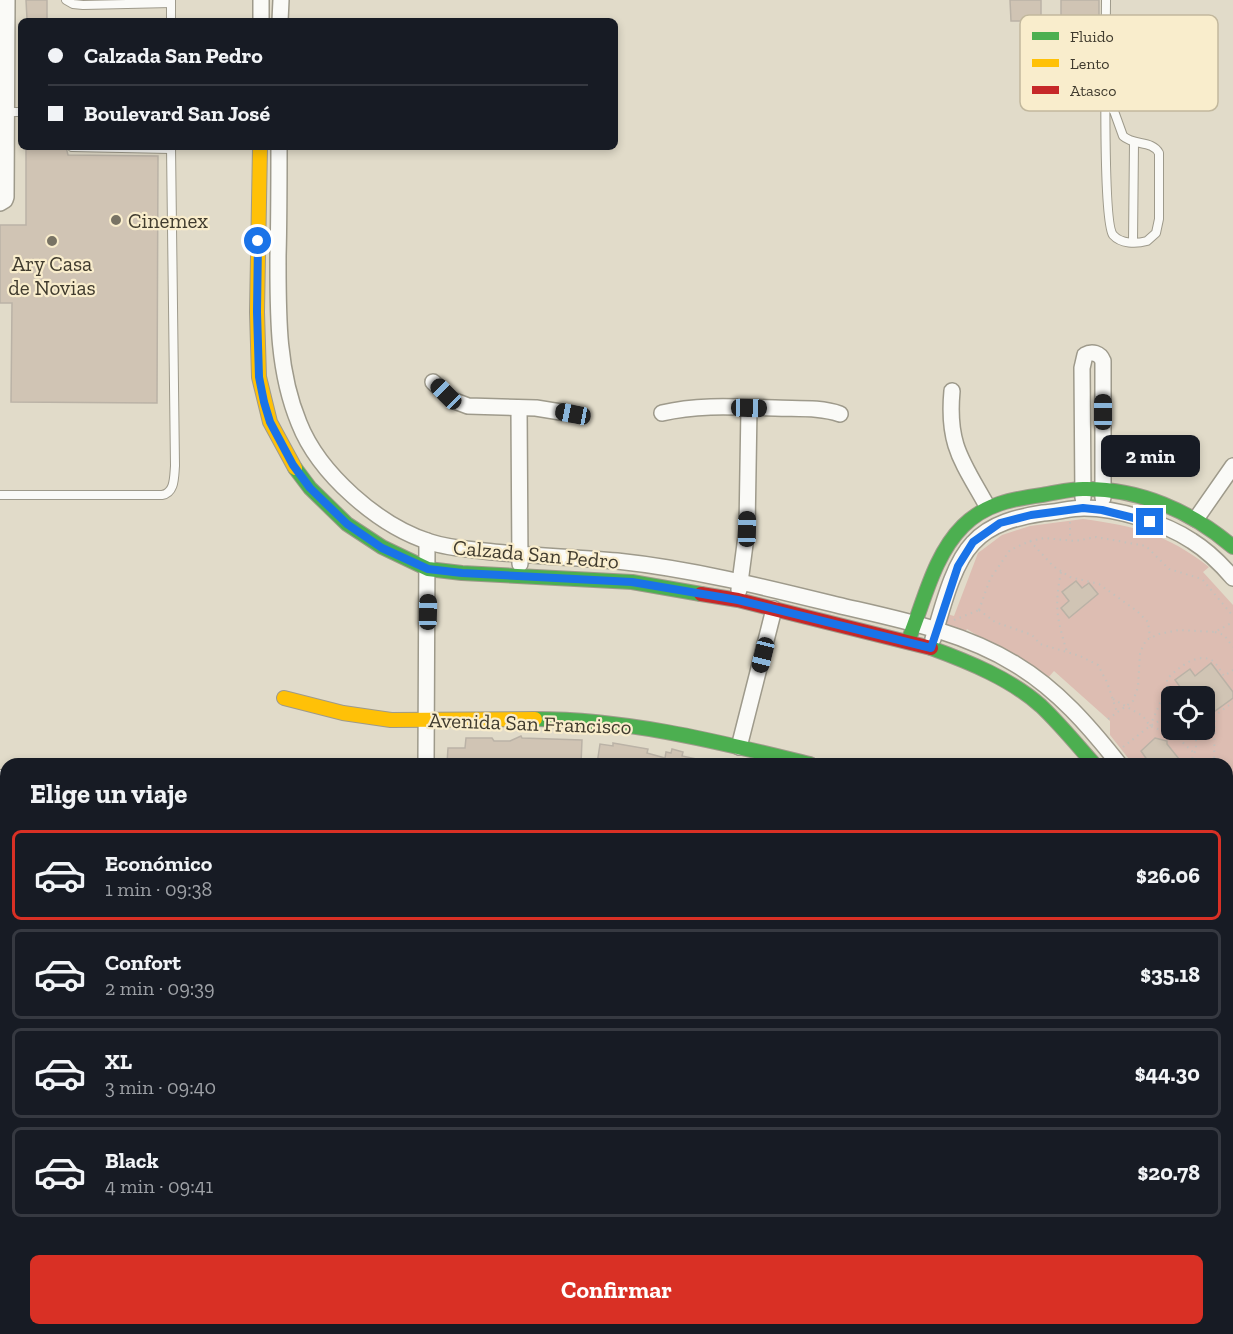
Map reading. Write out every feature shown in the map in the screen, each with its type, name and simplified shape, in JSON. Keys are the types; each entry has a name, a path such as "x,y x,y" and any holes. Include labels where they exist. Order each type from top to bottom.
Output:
{"street":[{"path":"261,0 261,18"},
{"path":"280,0 280,18"},
{"path":"0,204 6,197 9,112 4,2"},
{"name":"Calzada San Pedro","path":"260,150 257,312 259,377 264,402 274,430 293,465 310,488 347,524 382,548 428,569 462,573 632,582 738,600 931,648 964,660 999,677 1040,705 1089,758"},
{"name":"Calzada San Pedro","path":"279,150 278,312 281,352 292,404 300,427 316,453 362,505 396,527 427,541 454,548 668,567 740,581 936,630 1014,663 1051,690 1088,724 1115,758"},
{"path":"257,312 278,312"},
{"path":"1083,508 1082,368 1085,355 1093,352 1098,354 1103,361 1102,510"},
{"path":"433,382 459,404 553,410 573,414"},
{"path":"952,391 950,415 952,435 958,454 987,506"},
{"path":"519,408 520,575"},
{"path":"662,412 696,408 749,408 829,410 840,414"},
{"path":"738,600 747,529 749,408"},
{"path":"1196,519 1233,466"},
{"path":"908,641 944,550 962,527 987,506 1014,499 1083,489 1141,496 1172,506 1196,519 1233,547"},
{"path":"931,648 958,566 973,542 1000,523 1031,515 1083,508 1145,520 1192,541 1219,562 1233,578"},
{"path":"426,758 427,541"},
{"path":"739,747 774,609"},
{"name":"Avenida San Francisco","path":"284,698 366,717 582,720 629,724 785,758"}],"lane":[{"path":"66,0 73,4 171,2 171,18"},
{"path":"1106,0 1106,15"},
{"path":"1107,111 1110,230 1118,239 1133,242 1147,241 1157,228 1160,158 1157,149 1153,146 1134,142 1123,136 1114,111"},
{"path":"1133,242 1134,142"},
{"path":"0,495 162,495 167,494 170,490 175,466 171,150"}],"path":[{"path":"1070,521 1070,540"},
{"path":"950,621 979,610 990,579 1011,550 1030,541 1044,538 1070,540 1096,537 1146,546 1169,569 1202,579 1233,616"},
{"path":"1030,541 1061,572 1099,584 1137,611 1148,622 1150,638"},
{"path":"1061,572 1056,596 1057,617 1067,652"},
{"path":"979,610 995,622 1032,635 1040,644 1080,656 1098,665 1107,682 1117,712"},
{"path":"1215,632 1233,622"},
{"path":"1108,719 1133,701 1138,687 1140,653 1146,640 1159,634 1179,630 1215,632 1224,635 1233,647"},
{"path":"1150,726 1167,687 1167,680 1177,669 1194,660 1206,658 1214,661 1224,676 1233,670"},
{"path":"1113,699 1143,716 1150,726 1176,736 1195,754"},
{"path":"1215,716 1233,702"},
{"path":"1117,758 1150,726 1161,720"},
{"path":"1193,758 1196,740"},
{"path":"1214,740 1214,758"}],"shaded area":[{"path":"1083,519 1150,533 1179,547 1209,567 1203,572 1233,605 1233,758 1128,758 1110,735 1110,721 1054,671 1047,679 967,629 965,632 944,624 947,614 954,616 978,553 1002,535 1030,526"}],"building":[{"path":"26,0 47,0 47,18 27,18"},
{"path":"1010,0 1041,0 1041,15 1020,15 1020,21 1011,21"},
{"path":"1061,0 1099,0 1099,15 1061,15"},
{"path":"26,150 67,150 68,155 158,156 157,403 11,402 12,303 0,303 0,225 26,225"},
{"path":"1076,581 1082,588 1089,583 1098,594 1069,618 1061,608 1069,601 1062,592"},
{"path":"1211,663 1233,692 1233,698 1215,711 1215,686 1180,686 1175,680 1190,669 1195,676"},
{"path":"521,736 522,738 582,740 581,758 447,758 448,748 465,748 466,738 510,741"},
{"path":"1155,738 1167,741 1178,758 1146,758 1141,751"},
{"path":"613,743 648,749 647,753 665,758 598,758 600,744 613,746"},
{"path":"672,749 683,752 682,756 692,758 665,758 666,752 671,753"}],"traffic: fast":[{"path":"295,468 310,488 347,524 382,547 428,569 462,573 632,582 701,594"},
{"path":"908,641 930,580 953,538 980,512 1010,501 1078,489 1104,490 1144,497 1200,523 1233,547"},
{"path":"931,648 989,672 1029,696 1055,720 1089,758"},
{"path":"535,719 639,727 784,758"}],"traffic: slow":[{"path":"260,150 257,312 259,377 270,422 295,468"},
{"path":"284,698 343,713 391,720 535,719"}],"traffic: jam":[{"path":"701,594 738,600 931,648"}],"place":[{"name":"Cinemex","path":"116,220"},
{"name":"Ary Casa de Novias","path":"52,241"}],"route":[{"path":"258,241 259,377 270,422 282,447 310,488 347,524 382,548 428,569 462,573 632,582 738,600 931,648 958,566 973,542 1000,523 1031,515 1083,508 1102,510 1150,522"}]}
